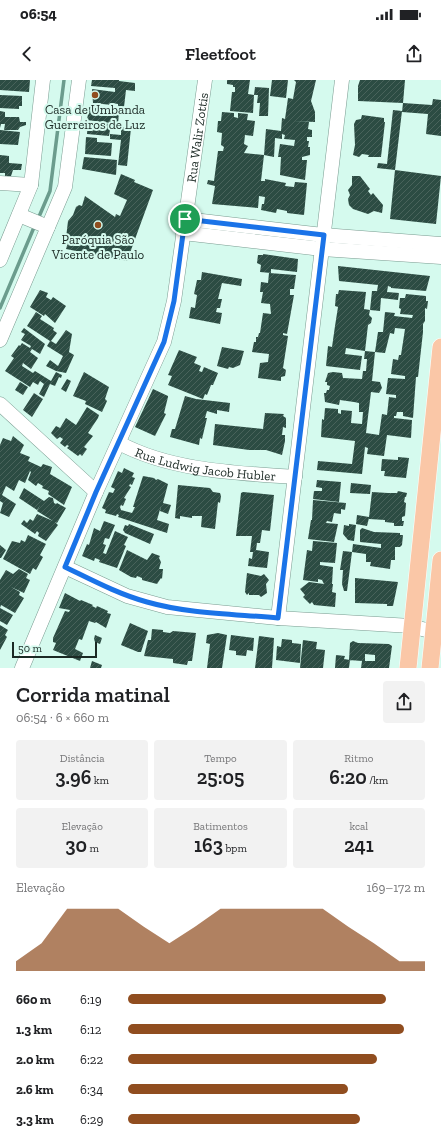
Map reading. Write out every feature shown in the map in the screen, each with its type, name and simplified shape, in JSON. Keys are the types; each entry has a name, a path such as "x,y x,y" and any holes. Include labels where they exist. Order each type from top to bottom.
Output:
{"main road":[{"path":"408,668 411,626 438,413 441,347"},
{"path":"430,668 437,633 441,560"}],"street":[{"path":"0,340 34,221 31,185 43,80"},
{"path":"0,260 3,244 34,221 65,187 79,80"},
{"name":"Rua Walir Zottis","path":"22,668 96,492 164,342 174,301 205,80"},
{"path":"278,618 342,80"},
{"path":"0,183 31,185"},
{"path":"185,219 324,235 441,244"},
{"path":"183,233 322,249 441,257"},
{"path":"0,404 96,492"},
{"name":"Rua Ludwig Jacob Hubler","path":"119,443 132,450 196,468 230,473 295,477"},
{"path":"65,567 127,596 147,602 216,612 278,618 411,626 437,633"}],"building":[{"path":"0,80 30,80 29,92 0,90"},
{"path":"92,80 119,80 135,83 135,91 126,90 124,107 112,103 112,105 93,103 92,89 115,92 115,88 91,86"},
{"path":"227,80 250,80 248,94 254,95 253,113 230,111 232,92 235,92 235,87 227,84"},
{"path":"272,80 288,80 286,98 270,96"},
{"path":"294,80 316,80 311,101 315,112 315,122 293,121 309,122 308,129 312,130 312,137 307,137 307,141 309,141 308,147 310,147 310,155 302,157 302,160 307,160 305,180 280,175 281,157 278,157 280,144 294,146 295,140 284,139 285,135 282,134 282,139 275,138 274,157 264,155 266,129 281,131 282,118 285,119 288,98 293,99 296,82"},
{"path":"360,80 405,80 403,103 358,101 358,86"},
{"path":"255,87 269,88 268,116 259,116 260,103 257,103 258,95 254,95"},
{"path":"0,95 22,96 22,106 19,106 19,109 0,108"},
{"path":"433,99 441,100 441,136 426,134 428,114 402,112 403,103 432,105"},
{"path":"89,107 119,112 118,124 87,120"},
{"path":"393,110 402,111 395,170 377,168 378,163 387,164"},
{"path":"0,111 5,112 5,117 19,117 20,122 26,122 26,125 20,127 18,130 4,130 5,124 1,124 0,128"},
{"path":"222,112 234,113 234,117 238,118 238,113 248,114 247,120 255,121 253,136 245,135 244,144 248,146 244,153 264,155 261,181 265,181 265,179 286,183 285,186 294,187 295,182 307,183 304,215 287,213 287,211 277,209 276,213 261,210 265,197 259,196 258,208 212,204 215,186 207,184 208,180 214,181 218,151 223,151 224,147 221,145 222,133 217,132 218,121 221,121"},
{"path":"362,115 384,118 385,122 381,157 368,157 369,155 362,154 359,157 353,155 355,145 354,124 356,120 361,119"},
{"path":"88,122 111,124 109,136 87,134"},
{"path":"121,127 131,128 127,166 118,165 121,140 110,139 110,134 121,135"},
{"path":"0,130 20,132 18,145 0,144"},
{"path":"86,137 97,138 97,142 112,143 111,156 85,154"},
{"path":"0,155 9,156 9,163 22,164 21,170 13,170 11,176 5,176 5,173 0,173"},
{"path":"84,157 117,160 116,175 82,169"},
{"path":"395,170 441,176 436,224 390,219"},
{"name":"Paróquia São Vicente de Paulo","path":"121,174 135,180 134,182 153,190 127,261 66,249 69,239 66,238 68,221 73,215 76,207 79,205 82,206 85,196 115,217 116,214 120,216 127,200 114,194"},
{"path":"352,176 360,176 370,189 368,191 371,195 373,193 383,205 382,213 374,211 368,214 353,209 349,205 348,199 350,195 348,190 352,185"},
{"path":"263,254 298,259 297,272 271,269 271,273 260,272 261,265 257,263 258,255"},
{"path":"338,266 430,276 426,291 391,288 388,286 387,292 399,293 398,300 381,298 380,311 370,310 372,291 377,291 378,285 339,281"},
{"path":"202,272 242,279 241,286 222,283 218,299 222,299 220,308 217,308 216,312 222,313 220,324 189,318 191,307 195,308 197,295 194,294 197,280 201,280"},
{"path":"269,273 296,275 294,289 290,289 290,295 294,295 287,334 283,333 283,335 288,336 283,368 286,370 285,376 281,377 281,381 258,378 260,363 268,362 269,354 252,352 254,342 256,342 256,337 258,337 260,333 263,313 271,314 270,304 261,303 263,292 260,292 261,282 268,283"},
{"path":"40,290 48,293 46,297 51,300 53,297 66,306 55,323 45,314 44,316 30,307"},
{"path":"339,290 366,292 364,309 370,310 369,315 372,318 371,323 368,325 365,351 346,348 345,354 362,356 360,370 326,366 328,346 332,347 338,307 335,306 336,294 338,294"},
{"path":"406,294 426,296 426,301 428,301 427,309 425,308 425,321 423,324 418,377 416,377 413,418 403,416 403,412 397,412 396,416 394,416 394,418 412,420 411,438 387,435 384,456 367,454 368,448 365,447 362,474 317,470 318,461 352,464 355,441 321,437 322,419 324,420 325,408 338,409 338,413 341,414 341,410 352,411 351,423 362,424 363,412 359,412 359,403 340,400 339,405 325,402 324,393 329,390 330,386 327,385 327,382 325,382 328,373 342,373 343,378 362,379 363,371 366,371 367,359 364,359 365,351 375,352 378,332 383,332 385,312 395,313 394,316 412,318 413,315 400,314 400,298 405,298","holes":["395,328 405,329 401,355 399,355 398,360 393,359 391,374 405,376 405,379 388,378 386,394 396,395 396,398 389,397 387,415 382,414 379,435 366,433 371,392 379,393 382,388 380,382 372,381 375,352 385,353 390,333 394,334"]},
{"path":"36,312 42,316 40,319 54,328 53,330 57,333 51,341 56,344 66,330 72,334 69,352 74,355 66,373 56,371 46,366 50,360 58,366 63,356 47,346 50,341 27,326"},
{"path":"24,328 45,344 40,354 32,349 30,352 38,358 31,369 23,363 22,366 33,373 35,371 51,381 56,372 62,375 61,378 59,377 55,386 50,384 44,397 39,394 44,384 40,381 38,385 33,382 30,387 5,371 14,358 11,356 19,345 20,346 22,343 30,348 31,346 21,340 25,334 21,332"},
{"path":"222,347 244,351 240,365 233,368 229,367 228,369 217,366"},
{"path":"179,350 197,357 194,363 201,366 199,371 202,372 204,367 218,373 213,385 211,385 207,395 205,394 203,399 168,385 172,376 168,375"},
{"path":"84,372 109,387 105,399 107,401 102,412 85,404 86,401 73,396"},
{"path":"67,379 71,381 66,392 61,389"},
{"path":"20,382 28,387 23,395 15,390"},
{"path":"153,389 168,396 164,413 166,414 155,436 135,427"},
{"path":"34,393 43,399 32,417 23,410"},
{"path":"185,396 196,399 230,403 229,412 217,410 217,414 207,411 205,418 207,418 199,445 170,437 172,429 175,429"},
{"path":"87,407 99,415 88,433 93,436 84,447 87,449 82,456 80,454 78,456 67,448 69,446 67,445 65,447 60,443 63,439 60,437 57,439 51,433 56,426 60,428 66,418 76,425"},
{"path":"265,413 284,414 283,416 286,418 286,428 283,427 282,435 285,435 285,441 282,455 266,450 249,450 213,445 215,424 263,429"},
{"path":"13,436 24,445 20,453 30,457 28,461 41,467 43,464 52,467 50,474 72,487 64,505 48,494 49,491 42,488 43,486 38,483 36,486 28,480 30,471 25,483 19,480 14,491 6,486 2,495 16,504 9,517 0,513 3,503 0,501 0,445 3,438 11,441"},
{"path":"398,457 409,458 406,478 384,476 385,471 381,471 382,459 398,460"},
{"path":"124,468 134,473 132,477 135,478 132,485 130,484 129,486 131,487 124,498 126,499 123,506 121,505 120,507 121,510 132,513 143,476 154,478 156,480 158,479 168,484 163,503 171,505 168,514 160,511 161,506 157,520 169,524 167,533 118,517 119,515 117,514 116,516 105,513 106,510 102,508 109,492 113,493 115,489 111,487 118,471 122,473"},
{"path":"317,480 341,482 339,502 313,499 314,491 322,491 322,488 316,487"},
{"path":"351,483 371,485 370,494 350,493"},
{"path":"178,485 210,488 213,492 220,493 221,496 220,503 218,502 215,529 201,527 202,516 192,516 192,518 180,516 180,519 175,518"},
{"path":"24,488 44,501 49,497 53,498 54,503 66,508 57,523 55,522 58,525 46,541 38,536 39,533 37,531 35,534 21,524 24,520 27,523 30,519 33,521 37,514 53,521 37,511 40,505 37,510 19,498"},
{"path":"398,491 407,493 404,502 406,503 405,516 402,517 402,521 404,521 403,526 394,526 394,523 385,522 385,520 369,518 367,526 356,524 357,515 369,517 372,492 397,493"},
{"path":"241,493 274,495 270,531 262,530 260,543 257,543 256,550 269,552 267,568 248,566 249,558 252,559 253,552 250,552 252,536 236,536"},
{"path":"313,500 346,503 345,510 341,509 341,514 334,513 332,522 327,521 326,523 338,524 334,542 308,539 312,520"},
{"path":"104,521 115,525 109,539 105,538 103,544 106,545 103,553 106,554 115,531 128,537 117,568 99,562 100,560 95,558 94,561 82,556 87,544 89,545 94,528 100,531"},
{"path":"129,524 154,534 150,544 125,533 123,530 125,525 128,526"},
{"path":"349,524 356,525 354,541 348,540 343,534 344,525 349,526"},
{"path":"362,528 374,532 400,533 400,535 403,535 402,545 400,547 395,547 395,560 391,560 390,569 370,566 371,562 366,562 366,554 352,552 353,544 381,548 381,544 360,542 360,530"},
{"path":"28,535 46,544 40,555 43,557 36,570 33,568 30,574 3,559 12,541 20,543 21,540 25,542"},
{"path":"313,541 337,543 335,563 320,562 320,565 333,567 332,592 336,593 335,607 314,605 312,602 310,604 303,597 305,595 300,589 309,582 324,584 322,580 318,579 318,582 303,580 307,550 312,551"},
{"path":"0,545 6,550 1,558 0,558"},
{"path":"127,550 147,560 152,553 160,556 159,558 161,562 159,569 163,569 162,579 161,578 157,584 142,580 142,578 137,576 136,578 131,577 119,570"},
{"path":"343,551 352,552 347,591 344,591 342,584 343,570 340,570"},
{"path":"19,569 28,574 26,578 30,580 24,593 11,587 20,592 19,595 24,598 15,613 1,605 0,608 0,580 6,570 13,574"},
{"path":"247,573 261,576 264,574 269,580 266,584 267,593 261,597 259,595 249,595 249,593 247,595 245,592"},
{"path":"355,578 398,582 393,606 387,606 387,604 355,603"},
{"path":"65,593 80,601 81,600 93,605 92,606 96,608 97,606 108,611 107,613 111,614 106,628 96,622 89,621 82,640 79,639 75,649 83,653 80,661 53,650 56,643 53,642 53,638 65,611 69,612 70,610 59,608"},
{"path":"0,608 13,615 7,625 0,621"},
{"path":"130,623 148,631 141,652 121,645"},
{"path":"0,625 8,630 5,635 7,637 0,650"},
{"path":"152,629 163,630 163,632 170,633 173,631 196,633 192,661 188,661 187,665 173,663 173,659 144,656 148,640 151,640"},
{"path":"218,633 227,635 222,668 207,668 210,644 206,643 207,635"},
{"path":"95,635 102,638 100,644 95,642"},
{"path":"231,635 254,638 253,651 247,650 246,656 236,655 236,651 229,650"},
{"path":"259,636 274,638 272,668 255,668"},
{"path":"282,639 292,640 292,643 301,644 300,663 276,660 277,646 281,647"},
{"path":"303,640 317,642 316,649 325,650 323,668 300,668"},
{"path":"353,641 358,643 389,644 392,646 389,668 361,668 362,661 349,660 350,643","holes":["365,654 375,655 375,661 365,661"]},
{"path":"336,655 345,656 344,659 350,660 349,668 335,668"},
{"path":"92,661 102,665 101,668 90,668"}],"waterway":[{"path":"38,219 50,191 64,80"},
{"path":"0,308 35,225"}],"place":[{"name":"Casa de Umbanda Guerreiros de Luz","path":"95,95"},
{"name":"Paróquia São Vicente de Paulo","path":"98,225"}],"route":[{"path":"185,219 324,235 278,618 168,607 147,602 127,596 65,567 96,492 164,342 174,301 185,219"}]}
